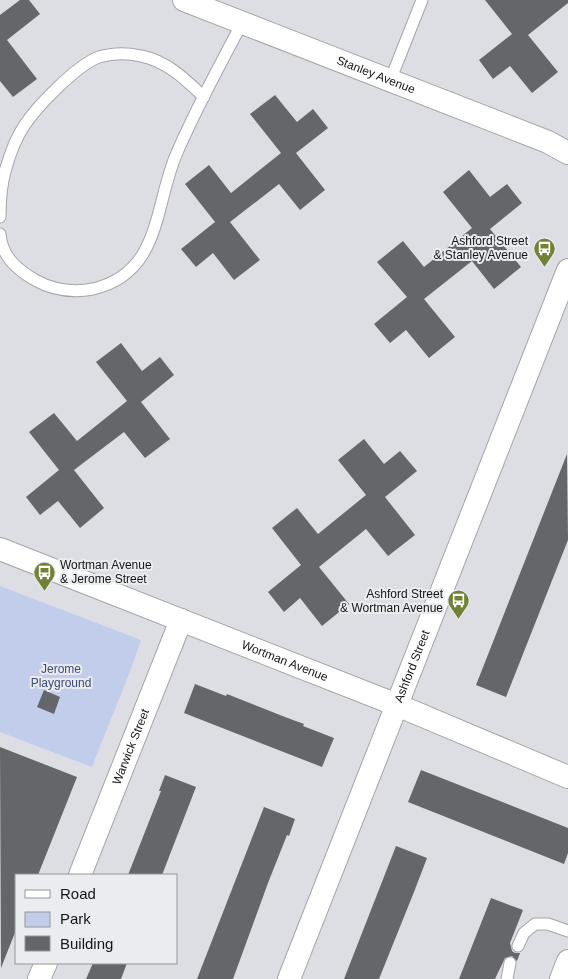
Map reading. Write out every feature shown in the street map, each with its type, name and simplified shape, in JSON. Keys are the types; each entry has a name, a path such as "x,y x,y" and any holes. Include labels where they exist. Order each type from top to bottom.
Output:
{"street":[{"name":"Stanley Avenue","path":"184,0 548,142 568,153"},
{"name":"Ashford Street","path":"290,979 568,270"},
{"name":"Wortman Avenue","path":"0,549 397,705 568,777"},
{"name":"Warwick Street","path":"80,874 181,620"},
{"path":"561,979 568,961"},
{"path":"39,979 46,964"}],"lane":[{"path":"390,81 422,0"},
{"path":"0,234 3,248 12,263 33,279 49,287 66,291 78,291 104,286 135,265 150,243 167,178 176,155 242,23"},
{"path":"0,217 0,190 8,162 24,126 54,92 88,63 98,57 125,54 155,60 181,75 204,97"},
{"path":"518,946 524,933 534,924 548,924 568,931"},
{"path":"507,979 510,964"}],"green space":[{"name":"Jerome Playground","path":"0,586 141,640 92,767 0,732"}],"building":[{"path":"20,0 29,0 40,14 7,40 37,79 13,97 0,81 0,15"},
{"path":"485,0 568,0 568,3 528,35 558,72 532,93 510,66 493,79 479,60 512,34"},
{"path":"275,95 297,122 313,109 328,128 296,153 325,190 300,210 279,184 230,222 260,260 234,280 213,253 196,267 181,249 215,222 185,184 209,165 231,193 281,153 250,114"},
{"path":"469,170 490,197 507,184 522,203 490,229 521,267 494,289 472,261 424,299 455,337 429,358 406,330 390,343 374,324 407,297 377,262 403,241 424,267 472,228 443,192"},
{"path":"121,343 142,371 160,357 174,375 141,402 170,439 145,458 124,432 74,470 104,508 80,528 58,501 40,515 26,497 59,470 29,432 54,413 77,441 127,401 96,362"},
{"path":"364,439 384,464 400,451 417,471 385,497 415,535 388,556 366,529 319,567 349,604 322,626 300,598 284,612 268,592 301,565 272,528 297,508 318,534 366,495 338,460"},
{"path":"567,454 568,540 506,697 476,685"},
{"path":"195,684 226,696 227,694 304,724 303,726 334,738 322,767 184,713"},
{"path":"44,690 60,697 54,714 37,707"},
{"path":"0,747 77,777 38,874 15,874 15,933 1,968"},
{"path":"421,770 568,828 568,853 564,864 408,802"},
{"path":"165,775 196,787 162,874 128,874 161,791 159,791"},
{"path":"264,807 295,819 289,836 287,835 268,883 233,979 197,979"},
{"path":"396,846 427,858 414,892 379,979 344,979"},
{"path":"491,898 523,910 510,943 512,951 520,953 517,961 512,956 505,958 495,979 459,979"},
{"path":"93,964 127,964 121,979 86,979"}],"place":[{"name":"Ashford Street & Stanley Avenue","path":"544,267"},
{"name":"Wortman Avenue & Jerome Street","path":"44,591"},
{"name":"Ashford Street & Wortman Avenue","path":"459,620"}]}
